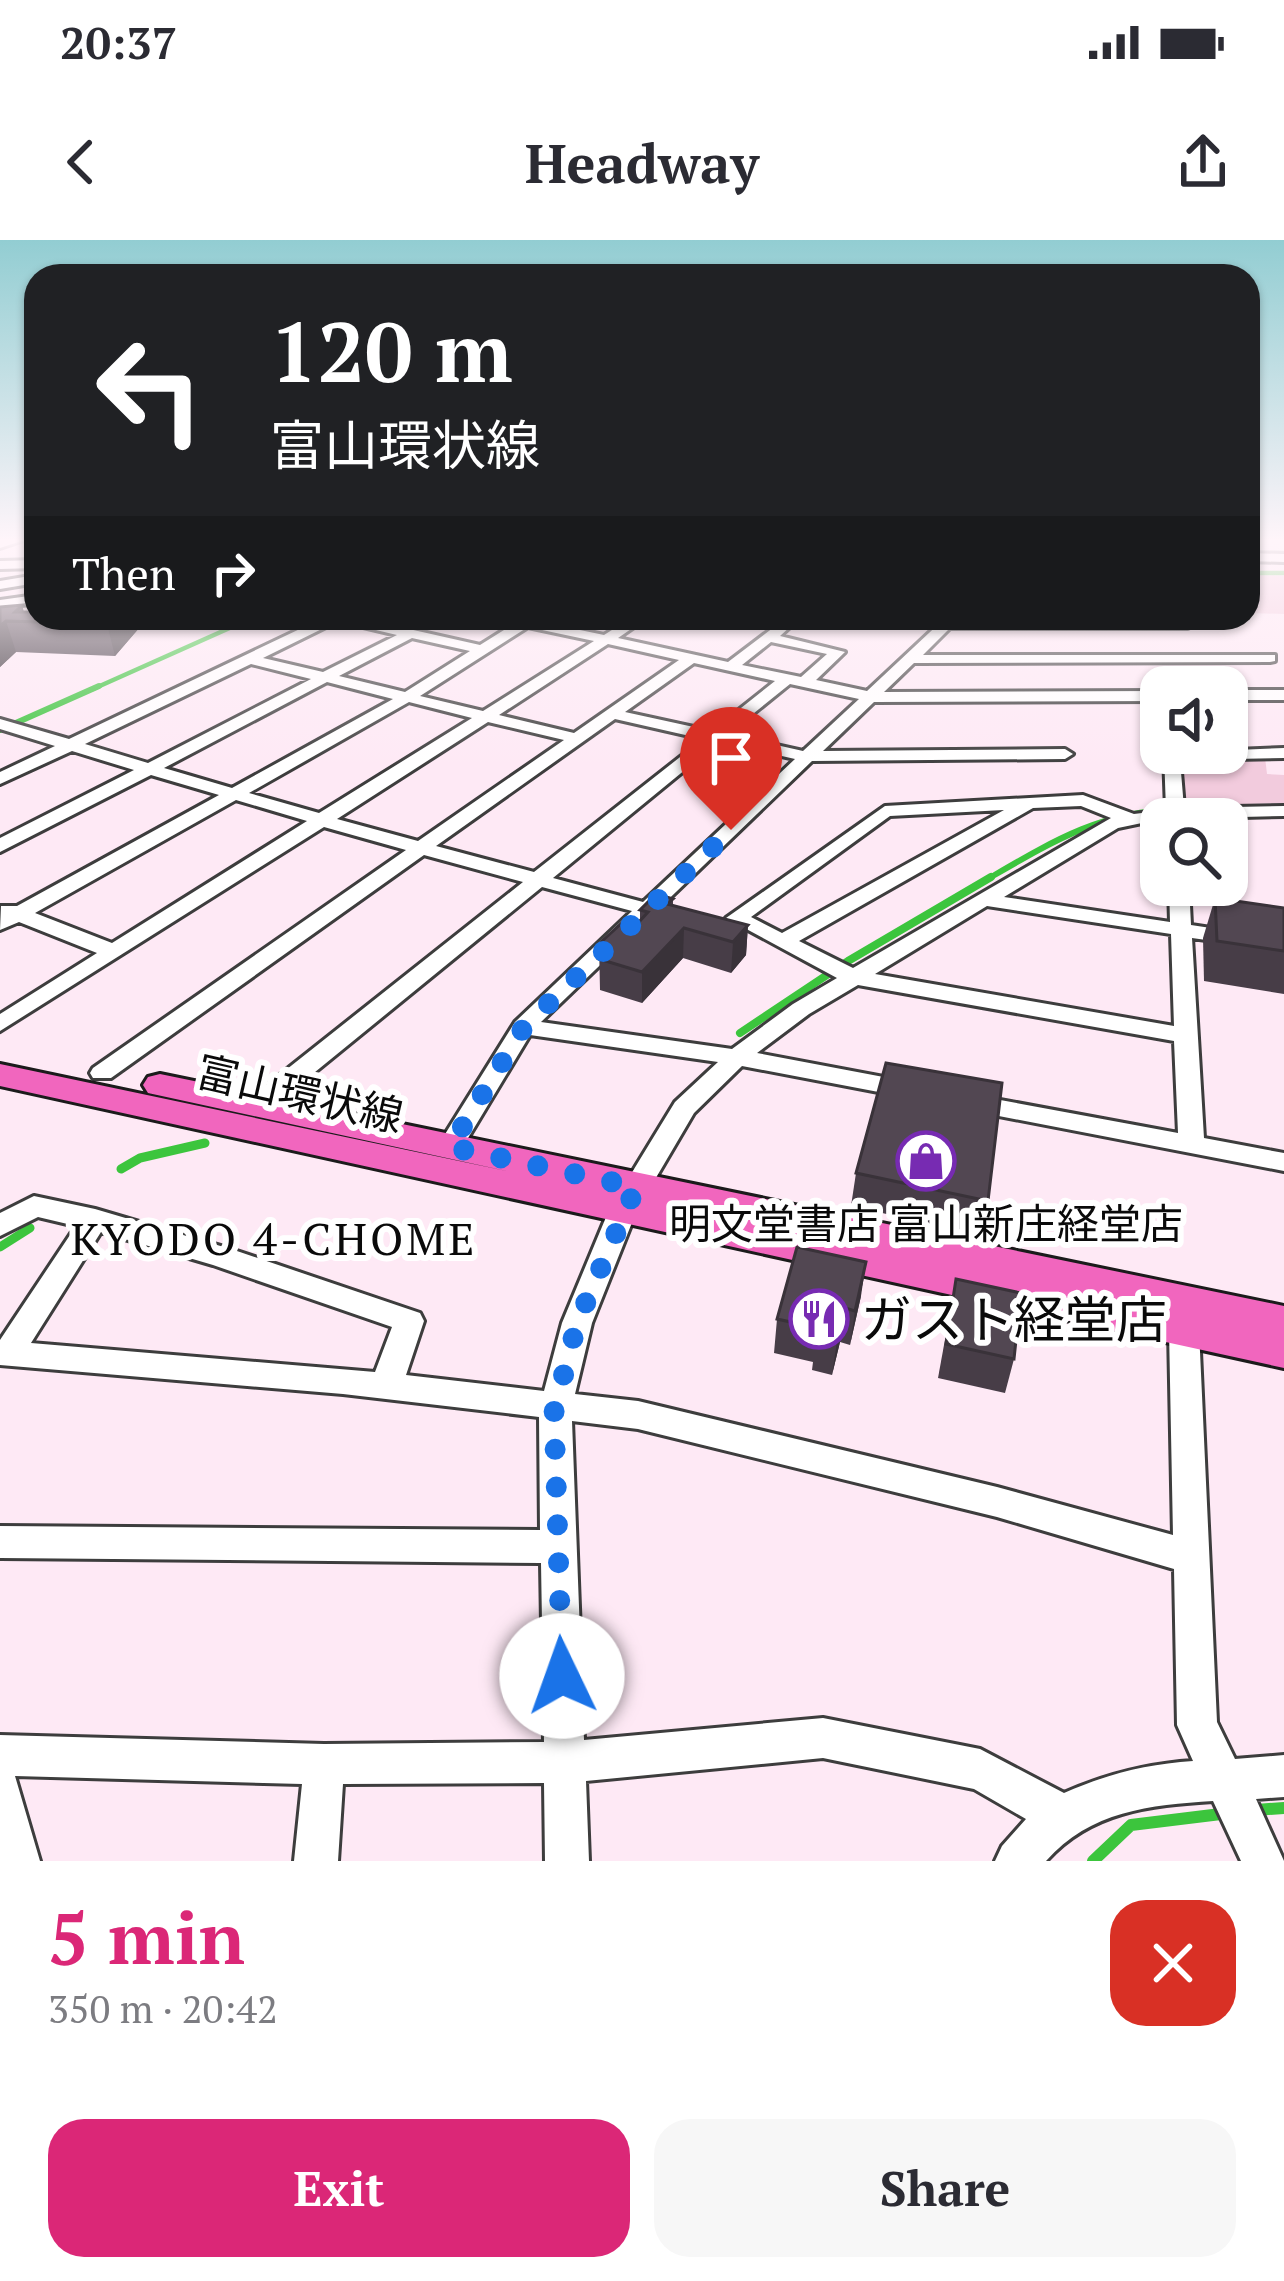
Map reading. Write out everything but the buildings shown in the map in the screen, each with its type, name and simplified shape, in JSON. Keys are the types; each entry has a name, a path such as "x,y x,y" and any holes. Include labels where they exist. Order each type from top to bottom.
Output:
{"main road":[{"name":"富山環状線","path":"0,1051 450,1147 630,1199 1284,1351"},
{"name":"富山環状線","path":"0,1075 1284,1322"}],"street":[{"path":"0,779 312,630"},
{"path":"391,630 485,650"},
{"path":"6,915 240,793 517,630"},
{"path":"567,630 871,697 1140,696"},
{"path":"0,1024 621,630"},
{"path":"730,667 779,630"},
{"path":"450,1147 524,1027 802,756 942,630"},
{"path":"1056,630 1103,696"},
{"path":"0,846 409,634"},
{"path":"256,1106 715,736 838,652 770,638"},
{"path":"102,1073 691,658"},
{"path":"912,659 1270,658"},
{"path":"249,659 575,738"},
{"path":"1248,695 1284,695"},
{"path":"610,713 802,756 1065,754"},
{"path":"0,724 643,908"},
{"path":"1175,798 1171,755 1284,753"},
{"path":"1129,819 1083,800 885,811 736,918 853,977 1188,1036"},
{"path":"782,942 1030,803"},
{"path":"1248,813 1284,812"},
{"path":"567,1861 555,1547 556,1406 577,1323 630,1199 684,1108 737,1057 853,977 1090,835 1140,818"},
{"path":"986,900 1284,945"},
{"path":"1180,906 1191,1144"},
{"path":"6,915 112,951"},
{"path":"524,1027 737,1057 1284,1162"},
{"path":"0,1226 34,1206 95,1219 232,1256 409,1322 386,1386"},
{"path":"95,1219 4,1353 386,1386 638,1415 997,1502 1192,1557"},
{"path":"1184,1330 1197,1725 1264,1861"},
{"path":"0,1541 555,1547"},
{"path":"0,1755 324,1764 566,1762 823,1738 980,1770 1060,1814"},
{"path":"316,1861 324,1764"},
{"path":"1017,1861 1060,1814 1136,1786 1284,1776"},
{"path":"0,1789 18,1861"}],"shaded area":[{"path":"1248,757 1265,757 1267,774 1284,775 1284,803 1182,798 1180,774 1248,774"}],"waterway":[{"path":"93,689 225,630"},
{"path":"0,730 99,686"},
{"path":"986,880 1054,842 1099,823 1140,813"},
{"path":"740,1033 848,961 991,877"},
{"path":"121,1169 140,1158 205,1143"},
{"path":"0,1247 30,1228"},
{"path":"1256,1810 1284,1808"},
{"path":"1093,1861 1131,1825 1229,1813"}],"place":[{"name":"明文堂書店 富山新庄経堂店","path":"926,1161"},
{"name":"ガスト経堂店","path":"819,1319"}],"district":[{"name":"KYODO 4-CHOME","path":"274,1238"}],"route":[{"path":"562,1676 554,1412 577,1323 636,1187 450,1147 524,1027 643,908 731,830"}]}
